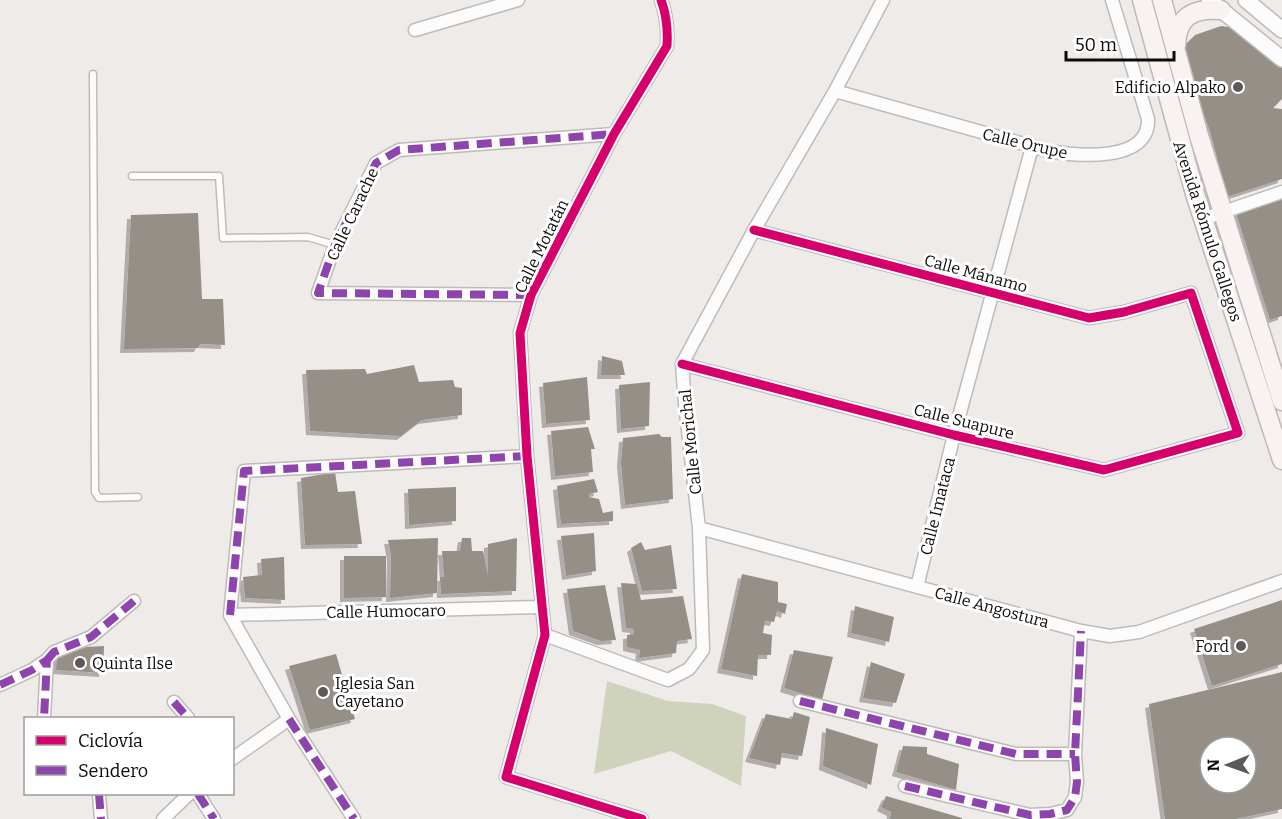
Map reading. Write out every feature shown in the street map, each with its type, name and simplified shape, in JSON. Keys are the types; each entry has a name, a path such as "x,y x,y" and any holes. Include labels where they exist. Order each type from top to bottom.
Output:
{"main road":[{"name":"Avenida Rómulo Gallegos","path":"1142,0 1173,120 1203,219 1282,460"},
{"name":"Avenida Rómulo Gallegos","path":"1162,0 1199,136 1282,400"},
{"path":"1176,47 1176,34 1185,18 1215,5"}],"street":[{"path":"415,30 518,0"},
{"name":"Calle Motatán","path":"545,635 527,456 520,333 531,295 614,134 667,46 666,12 661,0"},
{"path":"682,364 754,230 836,91 883,0"},
{"name":"Calle Orupe","path":"836,91 1032,147 1066,154 1100,154 1129,148 1144,137 1148,119 1112,0"},
{"path":"1246,0 1282,30"},
{"path":"1215,5 1282,59"},
{"name":"Calle Carache","path":"531,295 318,294 335,246 376,163 399,150 614,134"},
{"name":"Calle Imataca","path":"916,587 954,435 1032,147"},
{"path":"1203,219 1282,192"},
{"name":"Calle Mánamo","path":"754,230 1089,318 1124,312 1191,293 1238,433"},
{"name":"Calle Suapure","path":"682,364 954,435 1104,470 1238,433"},
{"name":"Calle Morichal","path":"545,635 668,680 689,669 703,650 699,528 682,364"},
{"path":"354,819 289,719 230,615 243,471 527,456"},
{"name":"Calle Angostura","path":"699,528 1081,631 1110,636 1139,632 1282,581"},
{"path":"0,685 32,670 54,652 91,637 134,602"},
{"name":"Calle Humocaro","path":"230,615 541,607"},
{"path":"905,786 1030,815 1066,810 1075,797 1077,782 1075,754 1081,631"},
{"path":"545,635 506,777 642,819"},
{"path":"44,717 47,660"},
{"path":"800,701 1016,754 1075,754"},
{"path":"174,702 187,717"},
{"path":"234,758 289,719"},
{"path":"99,795 101,819"},
{"path":"163,819 188,795"},
{"path":"199,795 214,819"}],"lane":[{"path":"93,74 95,492 99,498 138,497"},
{"path":"132,176 219,176 223,238 308,237 335,246"}],"green space":[{"path":"607,681 668,701 712,704 746,716 741,786 671,751 594,774"}],"building":[{"name":"Edificio Alpako","path":"1221,26 1235,28 1282,68 1282,99 1273,108 1282,109 1282,179 1227,197 1210,131 1188,75 1184,51 1186,44 1195,35"},
{"path":"1282,199 1282,316 1270,320 1236,213"},
{"path":"198,213 202,299 223,299 225,345 200,344 198,348 124,349 131,215"},
{"path":"602,356 622,361 625,375 601,375"},
{"path":"414,365 419,382 453,380 455,387 462,388 462,415 422,420 401,436 310,431 306,370 365,369 367,374"},
{"path":"587,377 590,420 546,424 543,383"},
{"path":"650,382 649,426 621,429 619,385"},
{"path":"588,427 595,449 591,449 593,472 555,476 551,431"},
{"path":"659,434 662,437 671,437 673,499 625,505 621,463 623,438"},
{"path":"335,472 338,492 355,491 362,544 305,545 301,478"},
{"path":"594,479 598,492 589,494 589,497 599,499 603,513 613,511 613,521 561,524 557,486"},
{"path":"456,487 456,521 409,525 408,489"},
{"path":"594,533 596,571 566,576 561,536"},
{"path":"438,538 437,593 390,598 391,556 388,540"},
{"path":"462,538 471,538 472,551 483,551 488,575 488,544 517,538 516,591 441,594 440,577 444,577 442,551 460,551"},
{"path":"641,542 645,550 671,545 677,589 642,591 631,548"},
{"path":"344,556 386,556 386,597 344,598"},
{"path":"284,557 285,600 245,598 243,577 262,575 261,559"},
{"path":"742,574 778,582 778,602 787,604 785,614 777,611 774,622 765,621 763,633 772,635 771,655 758,655 757,676 721,669"},
{"path":"621,583 637,584 641,600 683,596 692,639 677,641 676,653 639,658 640,650 627,647 627,635 634,634 634,629 626,628"},
{"path":"605,585 616,640 601,641 573,631 567,589"},
{"name":"Ford","path":"1282,600 1282,664 1212,686 1194,629"},
{"path":"855,606 894,617 889,642 851,633"},
{"name":"Quinta Ilse","path":"104,646 103,673 56,670 57,657 86,647"},
{"path":"794,650 833,657 822,700 784,688"},
{"name":"Iglesia San Cayetano","path":"336,654 355,719 310,730 289,666"},
{"path":"871,662 905,674 896,703 863,698"},
{"path":"1282,672 1282,809 1236,819 1165,819 1149,704"},
{"path":"794,712 810,717 802,756 782,753 780,765 749,758 766,714 792,719"},
{"path":"826,728 878,744 871,785 823,766"},
{"path":"903,746 927,747 927,754 959,764 956,790 896,772"},
{"path":"886,796 962,819 890,819 891,812 881,807"}],"marked path":[{"path":"531,295 318,293 335,245 376,163 399,150 614,134"},
{"path":"230,615 244,471 527,456"},
{"path":"47,660 54,652 91,637 134,601"},
{"path":"905,786 1030,815 1067,810 1075,797 1077,782 1075,754 1081,631"},
{"path":"0,685 47,660 44,717"},
{"path":"800,701 1016,754 1075,754"},
{"path":"174,702 187,717"},
{"path":"289,719 354,819"},
{"path":"99,795 101,819"},
{"path":"199,795 214,819"}],"cycle path":[{"path":"642,819 506,777 545,635 527,456 520,333 531,295 614,134 667,46 667,23 661,0"},
{"path":"682,364 954,435 1104,470 1238,433 1191,293 1124,312 1089,318 754,230"}],"place":[{"name":"Edificio Alpako","path":"1238,87"},
{"name":"Ford","path":"1241,646"},
{"name":"Quinta Ilse","path":"80,663"},
{"name":"Iglesia San Cayetano","path":"323,692"}]}
